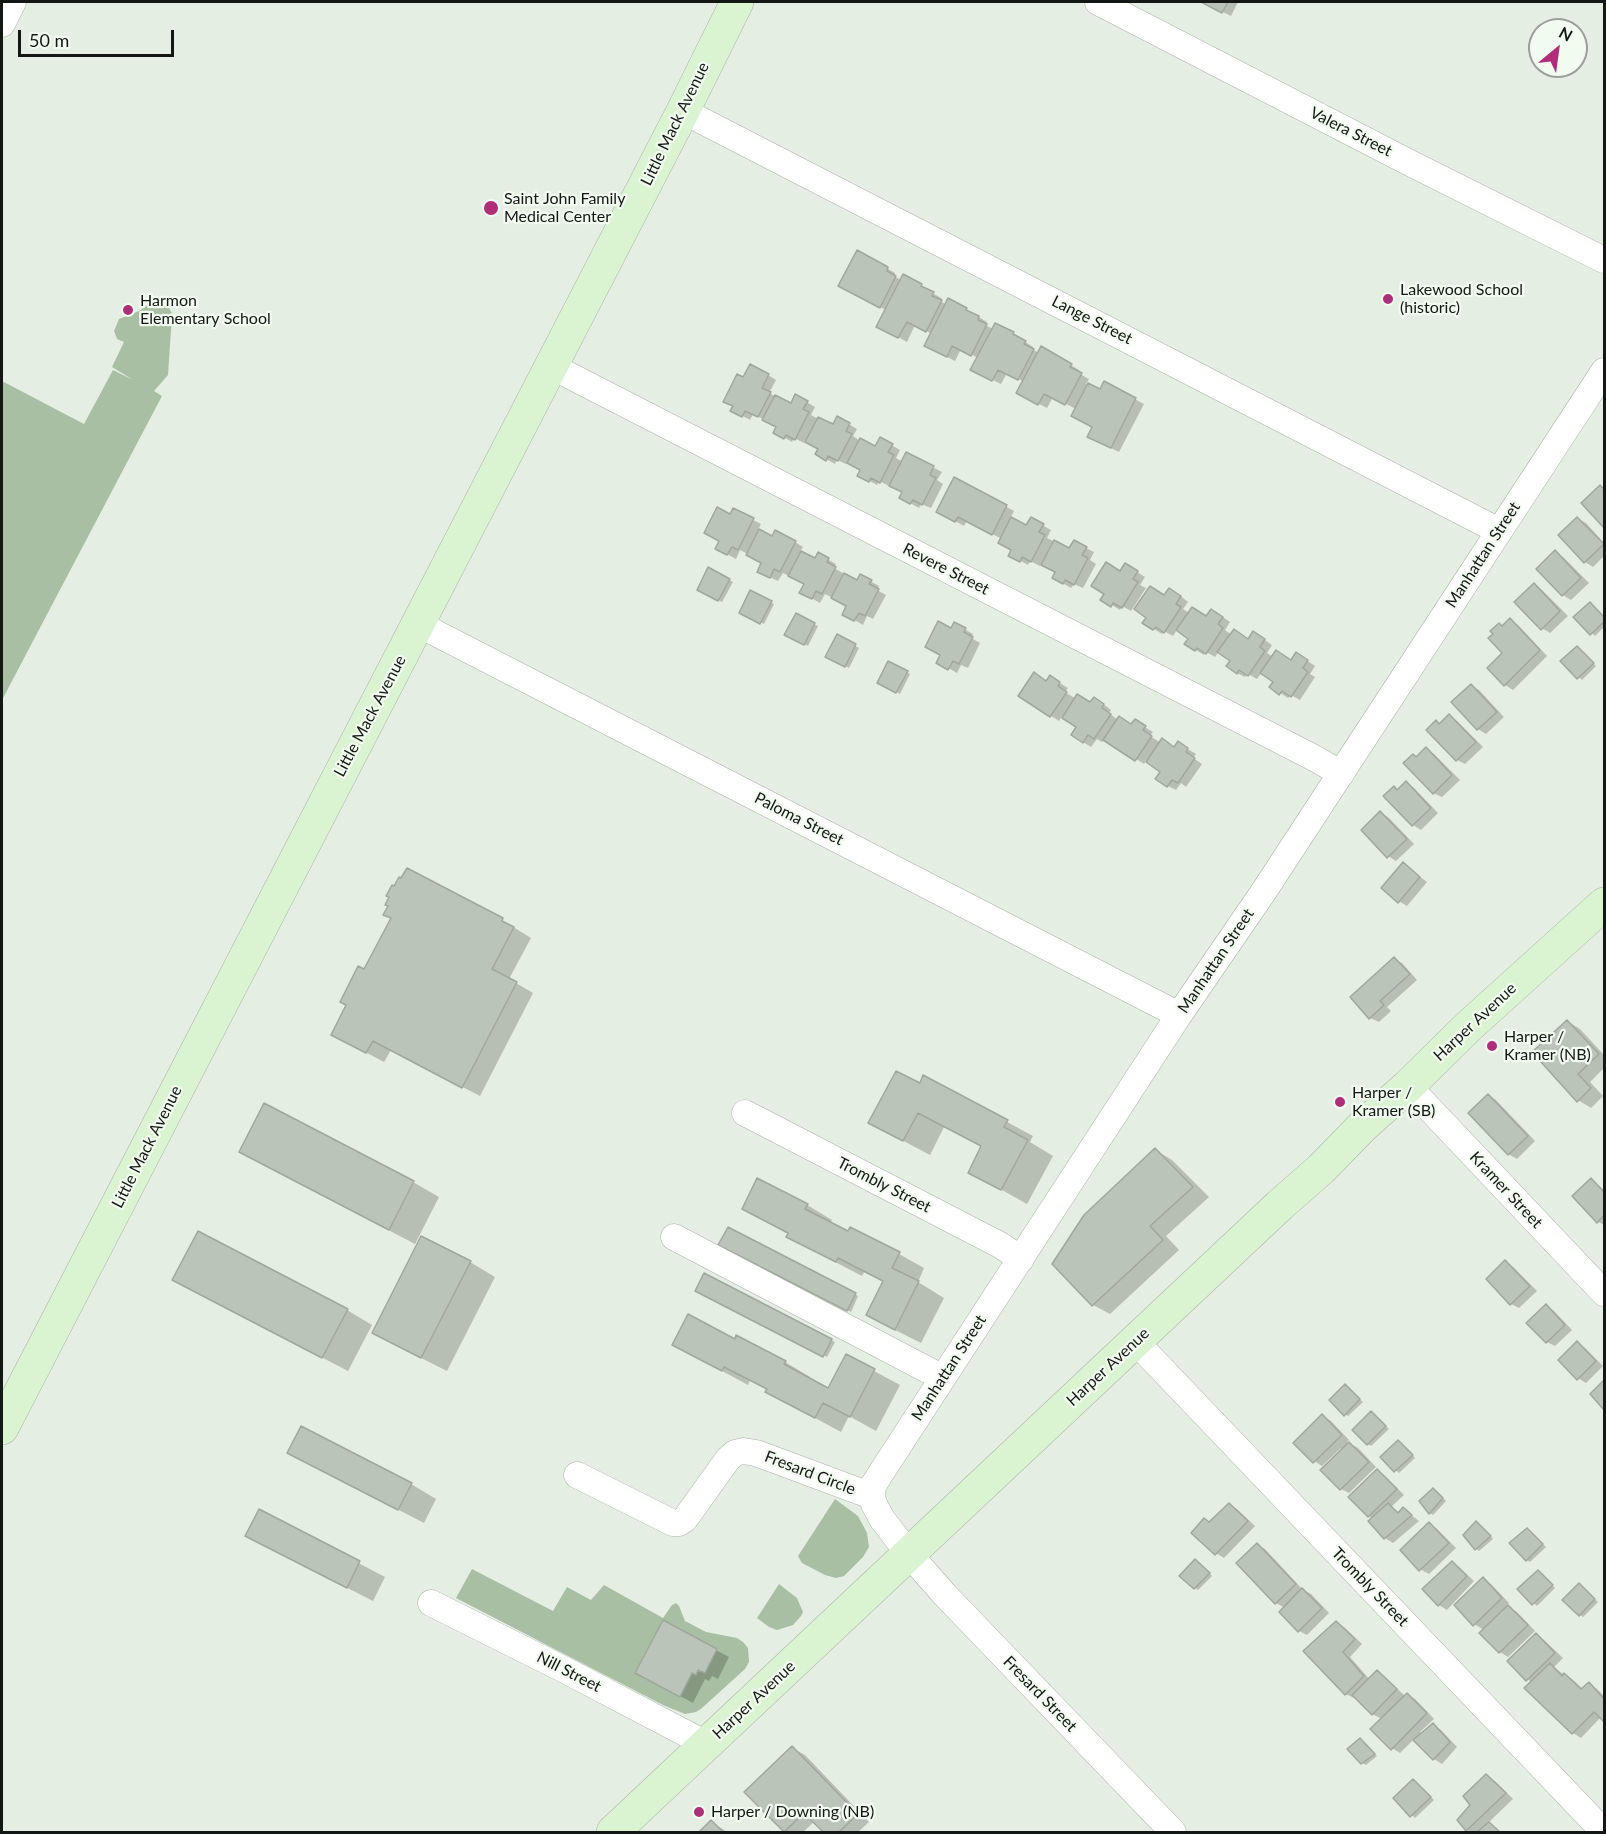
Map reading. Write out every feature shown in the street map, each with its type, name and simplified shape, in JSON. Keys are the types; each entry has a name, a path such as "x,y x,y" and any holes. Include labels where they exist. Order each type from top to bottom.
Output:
{"main road":[{"name":"Little Mack Avenue","path":"2,1428 683,111 737,2"},
{"name":"Harper Avenue","path":"620,1830 706,1744 1321,1169 1469,1026 1602,910"}],"street":[{"path":"2,24 13,2"},
{"name":"Valera Street","path":"1098,2 1410,163 1605,260"},
{"name":"Lange Street","path":"683,111 1499,531"},
{"name":"Revere Street","path":"551,366 1297,749 1341,774"},
{"name":"Manhattan Street","path":"872,1496 873,1486 943,1377 1179,1015 1264,891 1605,371"},
{"name":"Paloma Street","path":"418,624 1179,1015"},
{"name":"Kramer Street","path":"1408,1086 1605,1293"},
{"name":"Trombly Street","path":"745,1113 1000,1245 1021,1259"},
{"path":"674,1237 943,1377"},
{"name":"Trombly Street","path":"1136,1342 1604,1833"},
{"name":"Fresard Circle","path":"578,1474 673,1523 679,1523 685,1519 728,1458 743,1451 756,1453 872,1496"},
{"path":"872,1496 882,1519 909,1554"},
{"name":"Fresard Street","path":"909,1554 945,1595 1173,1833"},
{"name":"Nill Street","path":"431,1603 706,1744"}],"green space":[{"path":"156,299 168,305 172,314 168,375 154,391 162,396 2,700 2,381 84,424 113,370 133,380 112,367 124,342 117,339 114,331 119,319 139,311"},
{"path":"835,1499 858,1516 867,1533 869,1547 863,1557 844,1576 836,1578 802,1563 798,1556"},
{"path":"472,1569 553,1611 567,1587 591,1600 604,1585 663,1618 676,1603 685,1621 706,1632 737,1638 743,1642 748,1648 749,1662 745,1669 702,1708 685,1714 663,1705 456,1598"},
{"path":"779,1584 797,1598 803,1612 793,1625 777,1630 757,1618"}],"building":[{"path":"1201,2 1228,2 1222,13"},
{"path":"857,250 888,267 887,271 896,276 880,308 838,286"},
{"path":"903,274 934,292 932,296 942,300 926,332 907,322 898,338 876,327"},
{"path":"948,298 979,316 978,320 987,324 971,356 952,346 947,357 924,346"},
{"path":"995,323 1014,332 1013,334 1026,341 1024,344 1034,349 1018,380 998,370 992,381 970,370"},
{"path":"1041,346 1072,364 1070,367 1082,373 1065,405 1044,394 1038,405 1016,393"},
{"path":"750,364 769,374 762,388 771,392 758,417 745,411 742,417 730,411 733,406 723,402 737,374 743,377"},
{"path":"1104,381 1136,398 1111,448 1087,437 1092,427 1071,416 1088,383 1100,389"},
{"path":"795,394 808,401 803,409 809,412 795,440 786,435 784,439 773,433 776,427 762,420 775,395 791,403"},
{"path":"837,416 850,423 846,431 852,434 838,461 828,456 826,461 815,454 818,449 805,442 818,417 833,424"},
{"path":"880,437 893,444 888,452 894,455 880,483 871,478 869,482 857,476 860,470 847,463 860,438 875,446"},
{"path":"906,452 934,466 930,475 936,478 922,505 913,500 910,504 899,498 902,492 889,486"},
{"path":"954,477 1007,505 992,535 958,517 955,522 936,512"},
{"path":"1600,485 1604,489 1604,528 1581,503"},
{"path":"717,507 730,514 733,508 754,518 738,550 732,547 727,555 715,549 719,541 704,533"},
{"path":"1011,517 1026,525 1031,517 1044,524 1039,532 1045,535 1031,562 1022,557 1020,562 1008,556 1011,550 998,543"},
{"path":"1577,517 1604,544 1584,563 1558,535"},
{"path":"759,529 772,536 775,530 796,541 780,572 774,569 770,578 757,572 761,563 746,555"},
{"path":"1054,540 1069,548 1074,540 1087,547 1082,555 1088,558 1074,585 1065,580 1063,584 1052,578 1055,572 1041,565"},
{"path":"1555,550 1581,578 1562,596 1536,569"},
{"path":"801,551 815,558 818,552 829,558 827,562 836,567 822,594 816,591 812,599 799,593 804,584 788,576"},
{"path":"1106,562 1120,571 1125,563 1138,571 1133,579 1138,582 1122,608 1113,603 1111,607 1100,600 1104,594 1091,586"},
{"path":"708,567 730,579 718,601 697,590"},
{"path":"844,573 857,580 860,574 872,580 869,584 879,589 865,616 859,613 854,621 842,615 846,606 831,598"},
{"path":"1534,583 1560,611 1541,630 1514,602"},
{"path":"1150,586 1164,595 1169,588 1181,596 1176,604 1181,607 1164,633 1156,627 1153,630 1142,623 1146,618 1134,609"},
{"path":"750,590 772,601 760,624 739,613"},
{"path":"1590,602 1604,617 1604,622 1590,635 1573,617"},
{"path":"1192,607 1206,616 1211,609 1223,617 1218,624 1223,628 1206,654 1197,648 1195,651 1184,644 1188,639 1176,630"},
{"path":"796,613 815,623 804,645 784,635"},
{"path":"1510,618 1540,650 1504,686 1487,668 1502,653 1488,638 1493,634 1490,631 1499,623 1502,626"},
{"path":"938,621 951,628 954,622 966,628 964,632 973,637 959,664 953,661 948,670 936,663 940,655 925,647"},
{"path":"1234,629 1248,639 1253,631 1265,639 1260,647 1265,651 1248,676 1239,670 1237,674 1226,666 1230,661 1217,652"},
{"path":"837,634 856,644 845,667 825,657"},
{"path":"1577,646 1594,663 1577,679 1560,661"},
{"path":"1276,650 1291,660 1296,652 1308,660 1303,668 1308,672 1291,697 1282,691 1279,695 1269,687 1273,682 1260,673"},
{"path":"888,661 908,671 896,693 877,683"},
{"path":"1034,672 1046,681 1050,675 1060,682 1058,686 1067,692 1050,717 1018,696"},
{"path":"1471,684 1497,712 1477,730 1451,702"},
{"path":"1077,694 1090,702 1094,697 1104,704 1102,708 1111,714 1094,739 1088,735 1083,743 1071,735 1076,727 1062,718"},
{"path":"1449,714 1476,742 1456,761 1426,730 1436,720 1439,724"},
{"path":"1119,716 1131,724 1135,719 1146,726 1143,730 1152,736 1135,761 1103,740"},
{"path":"1162,738 1174,747 1178,741 1188,748 1186,752 1195,758 1178,783 1172,780 1167,787 1155,779 1160,772 1146,762"},
{"path":"1426,747 1452,775 1433,794 1403,763 1413,754 1416,757"},
{"path":"1406,781 1431,808 1412,826 1383,796 1394,786 1397,790"},
{"path":"1380,811 1407,839 1387,858 1361,830"},
{"path":"1403,862 1420,877 1398,903 1381,888"},
{"path":"407,868 503,918 502,921 514,927 492,969 517,982 462,1088 373,1041 366,1053 331,1035 346,1005 340,1002 358,966 364,969 391,918 383,915 388,906 385,905 389,897 386,896 392,885 394,886"},
{"path":"1394,957 1410,974 1380,1001 1384,1005 1369,1019 1350,997"},
{"path":"1567,1020 1599,1054 1578,1074 1591,1088 1577,1102 1532,1052"},
{"path":"896,1071 920,1083 923,1075 1008,1120 1004,1127 1028,1140 1001,1190 968,1173 981,1146 918,1113 903,1141 868,1123"},
{"path":"1488,1094 1528,1136 1508,1155 1468,1113"},
{"path":"264,1103 414,1181 389,1230 239,1152"},
{"path":"1155,1148 1193,1187 1150,1226 1163,1240 1092,1306 1052,1264 1084,1215"},
{"path":"757,1178 808,1204 805,1209 848,1231 850,1227 900,1252 892,1268 919,1281 895,1330 866,1315 883,1281 838,1258 836,1262 786,1237 788,1233 742,1209"},
{"path":"1591,1178 1604,1192 1604,1215 1597,1223 1572,1196"},
{"path":"728,1227 856,1293 847,1311 718,1245"},
{"path":"198,1231 348,1309 322,1358 172,1280"},
{"path":"421,1236 471,1261 421,1358 372,1333"},
{"path":"1505,1260 1530,1286 1510,1305 1486,1279"},
{"path":"704,1273 832,1339 823,1357 695,1291"},
{"path":"1546,1304 1565,1325 1546,1343 1526,1323"},
{"path":"688,1314 735,1339 736,1335 786,1361 784,1364 828,1388 846,1354 875,1369 850,1417 823,1403 815,1418 765,1392 767,1389 724,1367 722,1371 672,1345"},
{"path":"1577,1341 1596,1361 1577,1380 1558,1360"},
{"path":"1604,1380 1604,1410 1590,1394"},
{"path":"1345,1384 1360,1399 1344,1416 1329,1400"},
{"path":"1371,1411 1386,1426 1367,1445 1352,1430"},
{"path":"1322,1414 1342,1435 1313,1463 1293,1443"},
{"path":"301,1426 412,1483 398,1510 287,1453"},
{"path":"1398,1440 1413,1455 1394,1472 1380,1457"},
{"path":"1349,1442 1369,1462 1340,1490 1320,1470"},
{"path":"1377,1469 1397,1489 1368,1517 1348,1497"},
{"path":"1433,1488 1443,1498 1429,1514 1419,1501"},
{"path":"1229,1503 1248,1521 1215,1555 1191,1533 1204,1518 1209,1522"},
{"path":"1388,1503 1398,1513 1403,1507 1412,1515 1384,1539 1368,1521"},
{"path":"259,1509 360,1561 347,1588 245,1536"},
{"path":"1476,1521 1491,1536 1475,1550 1463,1535"},
{"path":"1429,1522 1449,1543 1419,1571 1400,1550"},
{"path":"1527,1528 1543,1544 1526,1561 1509,1543"},
{"path":"1257,1543 1296,1584 1275,1604 1236,1563"},
{"path":"1195,1559 1210,1573 1194,1589 1179,1576"},
{"path":"1452,1561 1467,1576 1438,1606 1422,1589"},
{"path":"1538,1570 1553,1585 1532,1605 1517,1589"},
{"path":"1483,1577 1502,1598 1473,1626 1454,1605"},
{"path":"1579,1583 1595,1599 1579,1616 1562,1600"},
{"path":"1302,1588 1322,1608 1298,1632 1279,1612"},
{"path":"1508,1605 1528,1625 1499,1653 1479,1633"},
{"path":"663,1620 717,1649 705,1673 698,1670 696,1675 692,1673 680,1697 635,1673"},
{"path":"1336,1621 1355,1639 1343,1652 1364,1676 1345,1695 1303,1651"},
{"path":"1536,1633 1555,1653 1526,1681 1507,1661"},
{"path":"1550,1663 1562,1676 1564,1673 1581,1689 1589,1682 1604,1699 1604,1722 1594,1712 1572,1734 1524,1688"},
{"path":"1377,1670 1397,1689 1372,1715 1352,1695"},
{"path":"1407,1693 1427,1713 1391,1750 1370,1729"},
{"path":"1433,1723 1450,1742 1433,1760 1413,1740"},
{"path":"1360,1738 1375,1754 1361,1764 1347,1749"},
{"path":"792,1746 858,1814 839,1832 823,1832 804,1813 784,1832 744,1792"},
{"path":"1486,1774 1506,1793 1466,1831 1457,1820 1470,1805 1463,1796"},
{"path":"1413,1779 1431,1797 1410,1817 1393,1798"},
{"path":"711,1820 723,1832 699,1832"},
{"path":"1489,1822 1500,1832 1477,1832"}],"place":[{"name":"Saint John Family Medical Center","path":"491,208"},
{"name":"Lakewood School (historic)","path":"1388,299"},
{"name":"Harmon Elementary School","path":"128,310"},
{"name":"Harper / Kramer (NB)","path":"1492,1046"},
{"name":"Harper / Kramer (SB)","path":"1340,1102"},
{"name":"Harper / Downing (NB)","path":"699,1812"}]}
